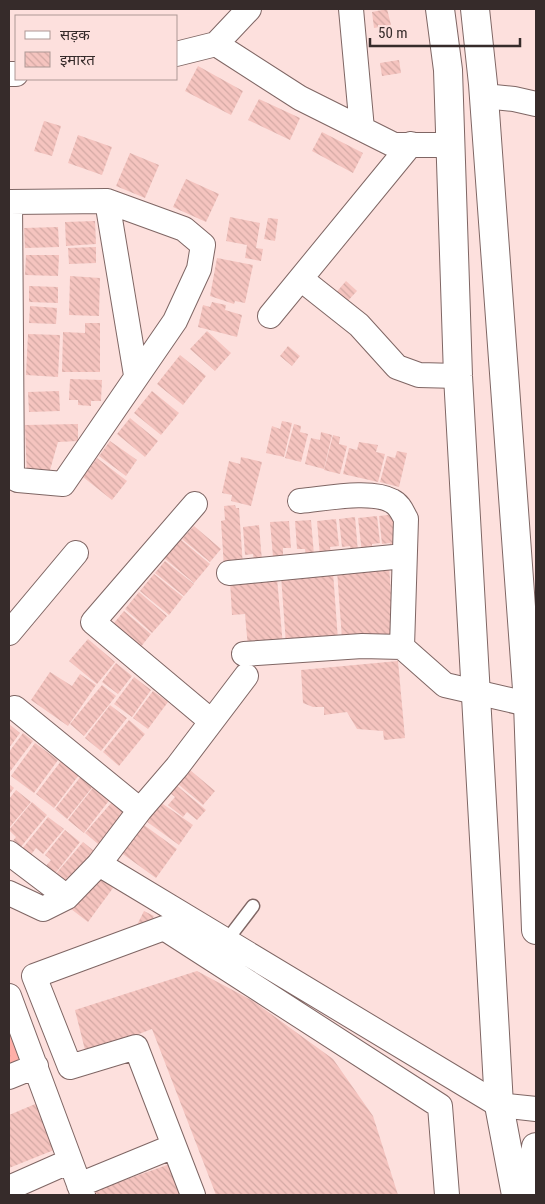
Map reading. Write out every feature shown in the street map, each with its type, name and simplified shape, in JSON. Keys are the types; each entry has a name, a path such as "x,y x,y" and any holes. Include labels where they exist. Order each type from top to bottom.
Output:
{"street":[{"path":"178,54 216,44 249,9"},
{"path":"351,9 362,129"},
{"path":"440,9 448,70 458,376 499,1105 516,1195"},
{"path":"475,9 484,96 532,704 536,930"},
{"path":"216,44 300,98 394,145 451,145"},
{"path":"448,70 481,66"},
{"path":"484,96 514,99 536,104"},
{"path":"270,316 411,144"},
{"path":"107,201 136,376"},
{"path":"107,201 184,229 203,245 199,269 175,322 63,484 18,480 12,477 10,202 107,201"},
{"path":"301,279 360,325 398,367 419,375 458,376"},
{"path":"300,501 374,495 391,500 400,507 406,519 402,647"},
{"path":"195,504 93,622 211,721"},
{"path":"9,633 76,553"},
{"path":"229,573 404,556"},
{"path":"9,893 43,909 67,897 98,864 140,810 177,768 211,721 245,665 362,646 402,647 445,685 532,704"},
{"path":"15,708 140,810"},
{"path":"9,853 67,897"},
{"path":"98,864 499,1105 536,1109"},
{"path":"193,1195 136,1047 70,1067 34,976 164,928 440,1106 448,1195"},
{"path":"11,1010 36,1066 81,1190 174,1146"},
{"path":"9,1077 36,1066"},
{"path":"528,1195 536,1147"},
{"path":"9,1188 70,1161"}],"lane":[{"path":"227,940 253,906"}],"green space":[{"path":"14,1028 25,1061 9,1067 9,1030"}],"building":[{"path":"387,9 391,25 374,28 372,12"},
{"path":"399,60 401,73 382,76 380,63"},
{"path":"198,66 243,91 231,115 185,91"},
{"path":"259,99 300,118 290,140 248,120"},
{"path":"44,121 61,126 52,156 34,151"},
{"path":"322,132 363,153 353,173 312,151"},
{"path":"78,135 112,147 102,175 68,163"},
{"path":"130,153 159,165 145,198 116,186"},
{"path":"186,179 219,194 206,222 173,207"},
{"path":"230,217 260,223 256,248 263,249 261,261 245,258 247,245 226,241"},
{"path":"268,218 278,219 275,241 264,239"},
{"path":"95,221 96,244 66,246 65,222"},
{"path":"58,227 59,247 25,248 24,228"},
{"path":"96,247 96,263 69,264 68,248"},
{"path":"26,255 59,255 58,276 25,275"},
{"path":"217,258 253,265 245,303 235,301 234,304 210,296"},
{"path":"70,276 100,278 99,316 69,315"},
{"path":"346,281 357,291 344,305 334,295"},
{"path":"29,286 58,287 58,303 29,302"},
{"path":"212,302 226,305 225,310 242,315 237,337 198,327 203,305 210,307"},
{"path":"30,306 57,308 56,324 29,323"},
{"path":"85,323 100,323 100,372 62,372 63,332 85,333"},
{"path":"207,331 231,353 215,371 190,349"},
{"path":"28,334 60,335 58,377 26,375"},
{"path":"288,346 300,356 292,366 280,356"},
{"path":"180,355 206,376 183,405 157,384"},
{"path":"70,379 102,380 101,401 91,401 91,406 78,405 78,400 69,400"},
{"path":"59,391 60,411 29,412 28,392"},
{"path":"152,391 179,413 161,435 134,413"},
{"path":"130,418 158,441 145,457 117,434"},
{"path":"282,421 292,423 284,457 266,453 272,426 280,429"},
{"path":"78,424 78,441 58,442 48,477 27,477 25,425"},
{"path":"294,424 301,426 300,432 308,434 301,462 285,458"},
{"path":"321,432 332,435 324,469 305,464 311,438 320,440"},
{"path":"333,435 340,437 339,444 347,446 340,474 324,470"},
{"path":"110,441 137,460 126,476 99,456"},
{"path":"359,442 378,445 376,452 385,454 378,482 343,474 349,448 357,450"},
{"path":"397,451 407,453 399,487 380,482 387,456 395,458"},
{"path":"241,457 262,462 251,506 231,501 232,495 222,493 229,461 240,464"},
{"path":"97,458 127,481 112,500 83,477"},
{"path":"235,505 236,508 239,508 243,567 224,568 221,521 225,520 224,506"},
{"path":"396,514 399,549 391,550 390,543 382,544 379,516"},
{"path":"377,516 380,543 372,544 372,552 362,553 358,518"},
{"path":"355,517 358,552 351,553 350,546 342,547 339,519"},
{"path":"336,519 339,546 330,547 331,554 320,556 317,521"},
{"path":"311,520 314,555 306,556 305,549 297,549 295,521"},
{"path":"289,521 291,548 283,548 283,556 273,557 270,522"},
{"path":"259,525 262,561 254,561 253,554 245,555 243,527"},
{"path":"194,526 221,549 210,562 182,539"},
{"path":"180,539 210,564 194,583 164,558"},
{"path":"165,561 194,584 184,596 155,573"},
{"path":"389,566 394,635 342,639 337,570"},
{"path":"333,572 338,640 286,644 281,576"},
{"path":"154,574 183,597 169,615 140,591"},
{"path":"277,578 283,646 248,648 245,614 232,615 230,581"},
{"path":"139,592 167,616 152,633 125,609"},
{"path":"124,611 151,634 136,653 109,629"},
{"path":"88,639 115,662 97,684 69,661"},
{"path":"398,661 405,738 384,740 383,731 357,729 347,712 324,715 324,707 313,707 303,703 301,670"},
{"path":"116,663 132,676 118,694 102,682"},
{"path":"50,672 72,686 80,674 96,685 68,726 31,700"},
{"path":"134,677 151,690 132,717 114,704"},
{"path":"102,685 116,696 84,736 70,724"},
{"path":"153,691 168,702 148,729 133,718"},
{"path":"110,705 127,718 101,751 85,738"},
{"path":"129,720 145,734 119,766 103,752"},
{"path":"9,724 20,733 9,748"},
{"path":"23,733 33,741 9,773 9,752"},
{"path":"35,743 58,760 34,793 11,776"},
{"path":"61,761 79,775 54,808 36,794"},
{"path":"190,770 215,791 203,805 178,784"},
{"path":"82,775 94,785 67,819 55,809"},
{"path":"9,784 14,788 9,795"},
{"path":"95,785 111,798 84,833 68,820"},
{"path":"176,785 206,810 197,820 187,812 183,817 168,805 175,797 170,793"},
{"path":"16,790 31,802 9,828 9,799"},
{"path":"32,802 47,815 20,848 12,842 16,837 9,830"},
{"path":"112,802 130,817 104,849 85,833"},
{"path":"160,802 193,825 179,845 146,821"},
{"path":"48,817 64,829 43,854 36,848 30,856 22,849"},
{"path":"137,820 177,849 156,878 116,849"},
{"path":"65,830 80,842 54,875 45,867 51,860 45,855"},
{"path":"83,842 99,855 75,883 68,877 63,883 54,876"},
{"path":"96,875 113,888 88,922 71,909"},
{"path":"144,911 154,916 145,934 135,929"},
{"path":"197,971 253,1001 333,1059 373,1116 398,1195 216,1195 152,1029 86,1054 75,1010"},
{"path":"40,1102 59,1148 9,1168 9,1115"},
{"path":"173,1163 184,1195 91,1195 90,1192"}]}
